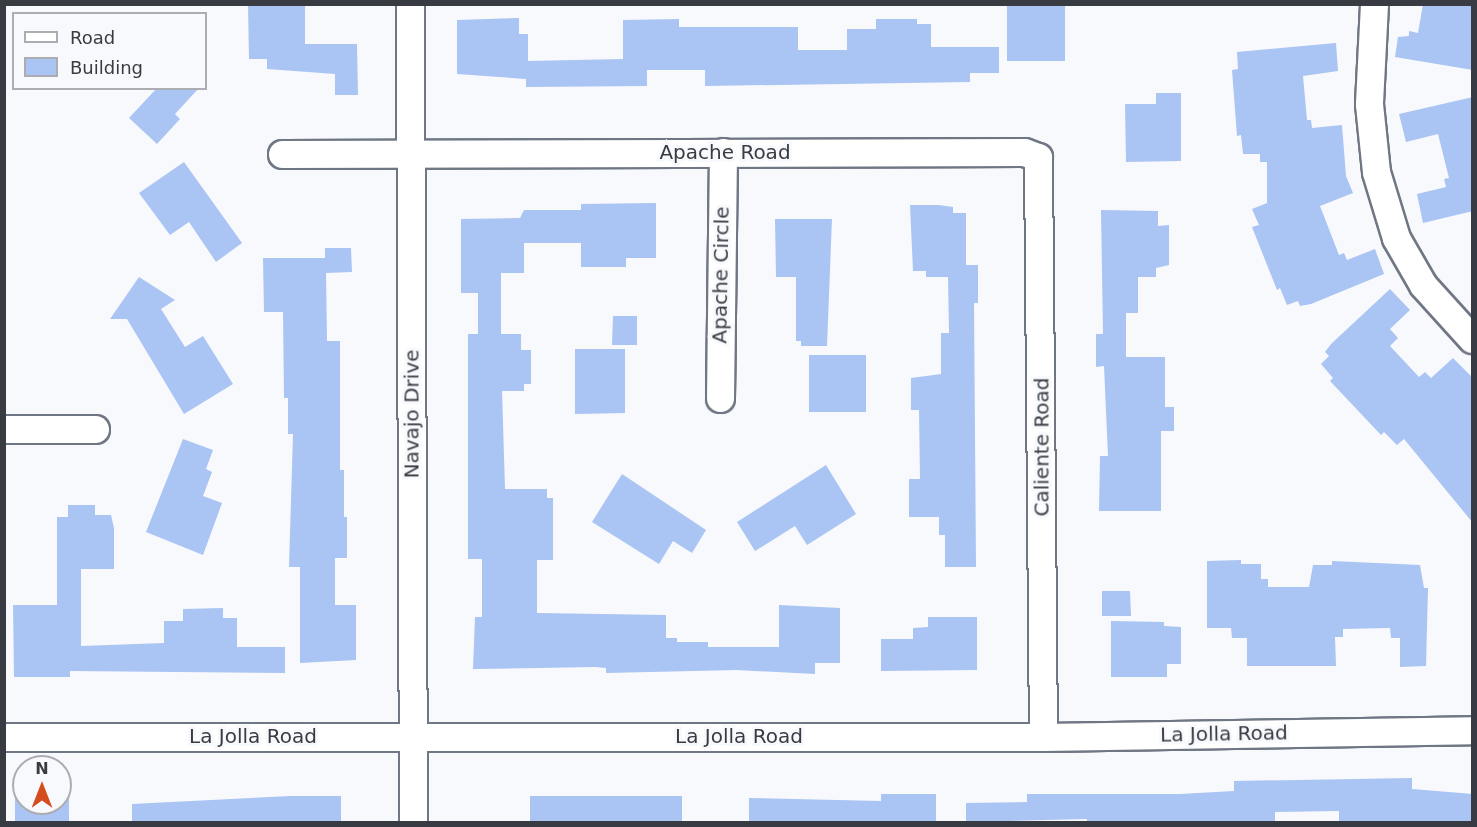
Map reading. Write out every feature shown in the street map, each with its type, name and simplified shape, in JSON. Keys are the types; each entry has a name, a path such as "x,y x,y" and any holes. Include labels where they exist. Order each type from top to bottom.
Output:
{"street":[{"name":"Navajo Drive","path":"410,4 413,822"},
{"path":"1374,4 1369,105 1376,172 1396,238 1423,285 1473,339"},
{"name":"Apache Road","path":"282,154 1024,152 1038,157"},
{"name":"Apache Circle","path":"720,398 723,153"},
{"name":"Caliente Road","path":"1038,157 1043,737"},
{"path":"4,429 95,429"},
{"name":"La Jolla Road","path":"4,737 413,735 1043,737 1473,730"}],"building":[{"path":"248,4 305,4 305,44 357,44 358,95 335,95 335,74 267,69 267,59 249,59"},
{"path":"1423,4 1473,4 1473,70 1395,57 1398,37 1409,36 1409,31 1418,33"},
{"path":"1007,6 1065,6 1065,61 1007,61"},
{"path":"519,18 519,34 528,34 528,61 623,59 623,20 679,19 679,27 798,27 798,50 847,50 847,29 876,29 876,19 917,19 917,24 931,24 931,47 999,47 999,73 970,73 970,82 705,86 705,70 647,70 647,86 526,87 526,79 457,74 457,20"},
{"path":"1336,43 1338,71 1303,76 1307,120 1311,120 1312,128 1342,125 1346,176 1353,193 1320,206 1339,255 1344,253 1347,260 1375,249 1384,274 1311,304 1300,306 1298,301 1287,305 1280,288 1277,290 1252,227 1259,225 1252,209 1267,203 1267,162 1260,162 1260,154 1243,154 1241,135 1237,136 1232,70 1238,69 1237,52"},
{"path":"155,90 197,90 175,114 180,119 157,144 129,118"},
{"path":"1156,93 1181,93 1181,161 1126,162 1125,104 1156,104"},
{"path":"1473,97 1473,211 1423,223 1417,194 1446,187 1444,179 1449,178 1438,134 1406,142 1399,114"},
{"path":"184,162 242,243 216,262 189,222 170,235 139,193"},
{"path":"656,203 656,258 626,258 626,267 581,267 581,243 524,243 524,273 501,273 501,334 521,334 521,350 531,350 531,384 524,384 524,391 502,391 505,489 547,489 547,498 553,498 553,560 537,560 537,613 666,615 666,638 677,638 677,642 708,642 708,647 779,647 779,605 840,608 840,663 815,663 815,674 736,670 606,673 606,668 595,667 473,669 475,617 482,617 482,559 468,559 468,334 478,334 478,293 461,293 461,219 520,218 524,210 581,210 581,204"},
{"path":"910,205 953,207 953,213 966,213 966,265 978,265 978,303 974,303 976,567 945,567 945,535 939,535 939,517 909,517 909,479 920,479 919,410 911,410 911,378 941,374 941,333 949,333 948,277 926,277 926,271 913,271"},
{"path":"1101,210 1158,211 1158,226 1169,225 1169,265 1156,268 1156,277 1138,277 1138,313 1126,313 1126,357 1165,357 1165,407 1174,407 1174,431 1161,431 1161,511 1099,511 1100,456 1108,456 1104,366 1096,367 1096,334 1103,334"},
{"path":"775,219 832,219 827,346 801,346 801,341 796,341 796,277 776,277"},
{"path":"325,248 351,248 352,272 326,273 327,341 340,341 340,470 344,470 344,517 347,517 347,558 335,558 335,605 356,605 356,660 300,663 300,567 289,567 293,434 288,434 288,398 284,398 283,312 264,312 263,258 325,258"},
{"path":"139,277 175,300 161,309 185,347 203,336 233,384 184,414 127,319 110,319"},
{"path":"1390,289 1410,310 1390,329 1398,338 1390,346 1419,377 1425,372 1431,378 1453,358 1473,378 1473,523 1404,439 1397,445 1384,432 1381,435 1330,381 1333,378 1321,364 1329,356 1325,352 1331,344"},
{"path":"613,316 637,316 637,345 612,345"},
{"path":"575,349 625,349 625,413 575,414"},
{"path":"809,355 866,355 866,412 809,412"},
{"path":"183,439 213,450 206,469 212,472 203,496 222,503 203,555 146,532"},
{"path":"826,465 856,514 807,545 795,526 755,551 737,522"},
{"path":"622,474 706,530 692,553 673,541 659,564 592,522"},
{"path":"68,505 95,505 95,515 111,515 114,528 114,569 81,569 81,646 164,643 164,621 183,621 183,609 223,608 223,618 237,618 237,647 285,647 285,673 70,671 70,677 14,677 13,605 57,605 57,517 68,517"},
{"path":"1241,560 1241,564 1261,564 1261,579 1268,579 1268,587 1309,587 1313,565 1332,565 1332,561 1420,565 1424,588 1428,588 1426,666 1400,667 1400,638 1391,638 1390,628 1343,629 1343,637 1335,637 1336,666 1247,666 1247,638 1232,638 1231,628 1207,628 1207,561"},
{"path":"1102,591 1130,591 1131,616 1102,616"},
{"path":"928,617 977,617 977,670 881,671 881,639 913,639 913,628 928,627"},
{"path":"1111,621 1164,622 1164,626 1181,627 1181,664 1167,664 1167,677 1111,677"},
{"path":"1412,778 1412,789 1473,794 1473,822 1339,822 1339,811 1275,812 1275,822 1087,822 1087,819 966,822 966,803 1027,802 1027,794 1180,794 1234,791 1234,781"},
{"path":"881,794 936,794 936,822 749,822 749,798 881,801"},
{"path":"290,796 341,796 341,822 132,822 132,804"},
{"path":"530,796 682,796 682,822 530,822"},
{"path":"15,815 69,815 69,822 15,822"}]}
